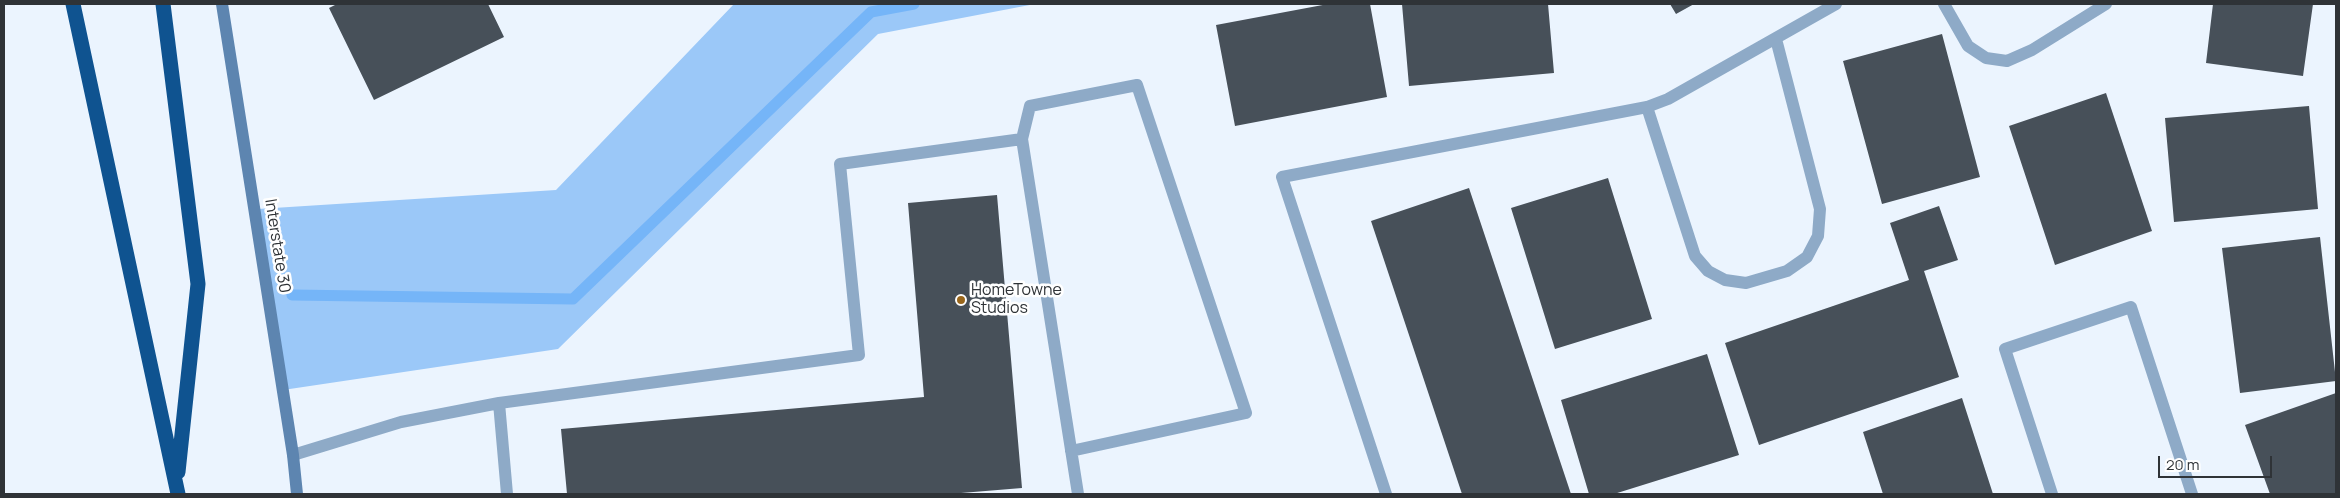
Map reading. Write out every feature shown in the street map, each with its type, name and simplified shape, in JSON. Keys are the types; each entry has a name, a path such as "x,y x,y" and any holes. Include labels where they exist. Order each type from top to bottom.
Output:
{"highway":[{"path":"73,4 177,490"},
{"path":"163,4 198,284 177,490"}],"main road":[{"name":"Interstate 30","path":"222,4 293,456 297,494"}],"lane":[{"path":"1386,494 1282,177 1647,107 1668,99 1836,4"},
{"path":"1944,4 1968,46 1986,58 2007,61 2032,50 2106,4"},
{"path":"1647,107 1695,256 1708,271 1725,280 1746,283 1787,271 1807,257 1818,236 1820,209 1776,39"},
{"path":"1072,451 1246,413 1137,85 1030,106 1022,139 1078,494"},
{"path":"293,456 401,422 498,403 859,355 840,164 1022,139"},
{"path":"2052,494 2004,349 2131,307 2192,494"},
{"path":"498,403 507,494"}],"shaded area":[{"path":"734,4 1035,4 878,34 558,349 283,390 258,209 556,190"}],"building":[{"path":"337,4 488,4 504,37 374,100 329,8"},
{"path":"1328,4 1370,4 1387,97 1235,126 1216,25"},
{"path":"1402,4 1548,4 1554,73 1409,86"},
{"path":"1670,4 1694,4 1676,14"},
{"path":"2213,4 2313,4 2303,76 2206,63"},
{"path":"1942,34 1980,177 1882,204 1843,61"},
{"path":"2106,93 2152,231 2055,265 2009,126"},
{"path":"2309,106 2318,209 2174,222 2165,118"},
{"path":"1608,178 1652,319 1555,349 1511,208"},
{"path":"1469,188 1571,494 1462,494 1371,221"},
{"name":"HomeTowne Studios","path":"997,195 1022,488 949,494 567,494 561,429 924,397 908,203"},
{"path":"1939,206 1958,260 1924,271 1959,377 1759,445 1725,343 1909,280 1890,223"},
{"path":"2320,237 2336,381 2240,393 2222,248"},
{"path":"1707,354 1739,455 1614,494 1589,494 1561,400"},
{"path":"2336,393 2336,494 2270,494 2245,425"},
{"path":"1962,398 1993,494 1883,494 1863,432"}],"waterway":[{"path":"292,295 573,299 871,12 914,4"}],"place":[{"name":"HomeTowne Studios","path":"961,300"}]}
